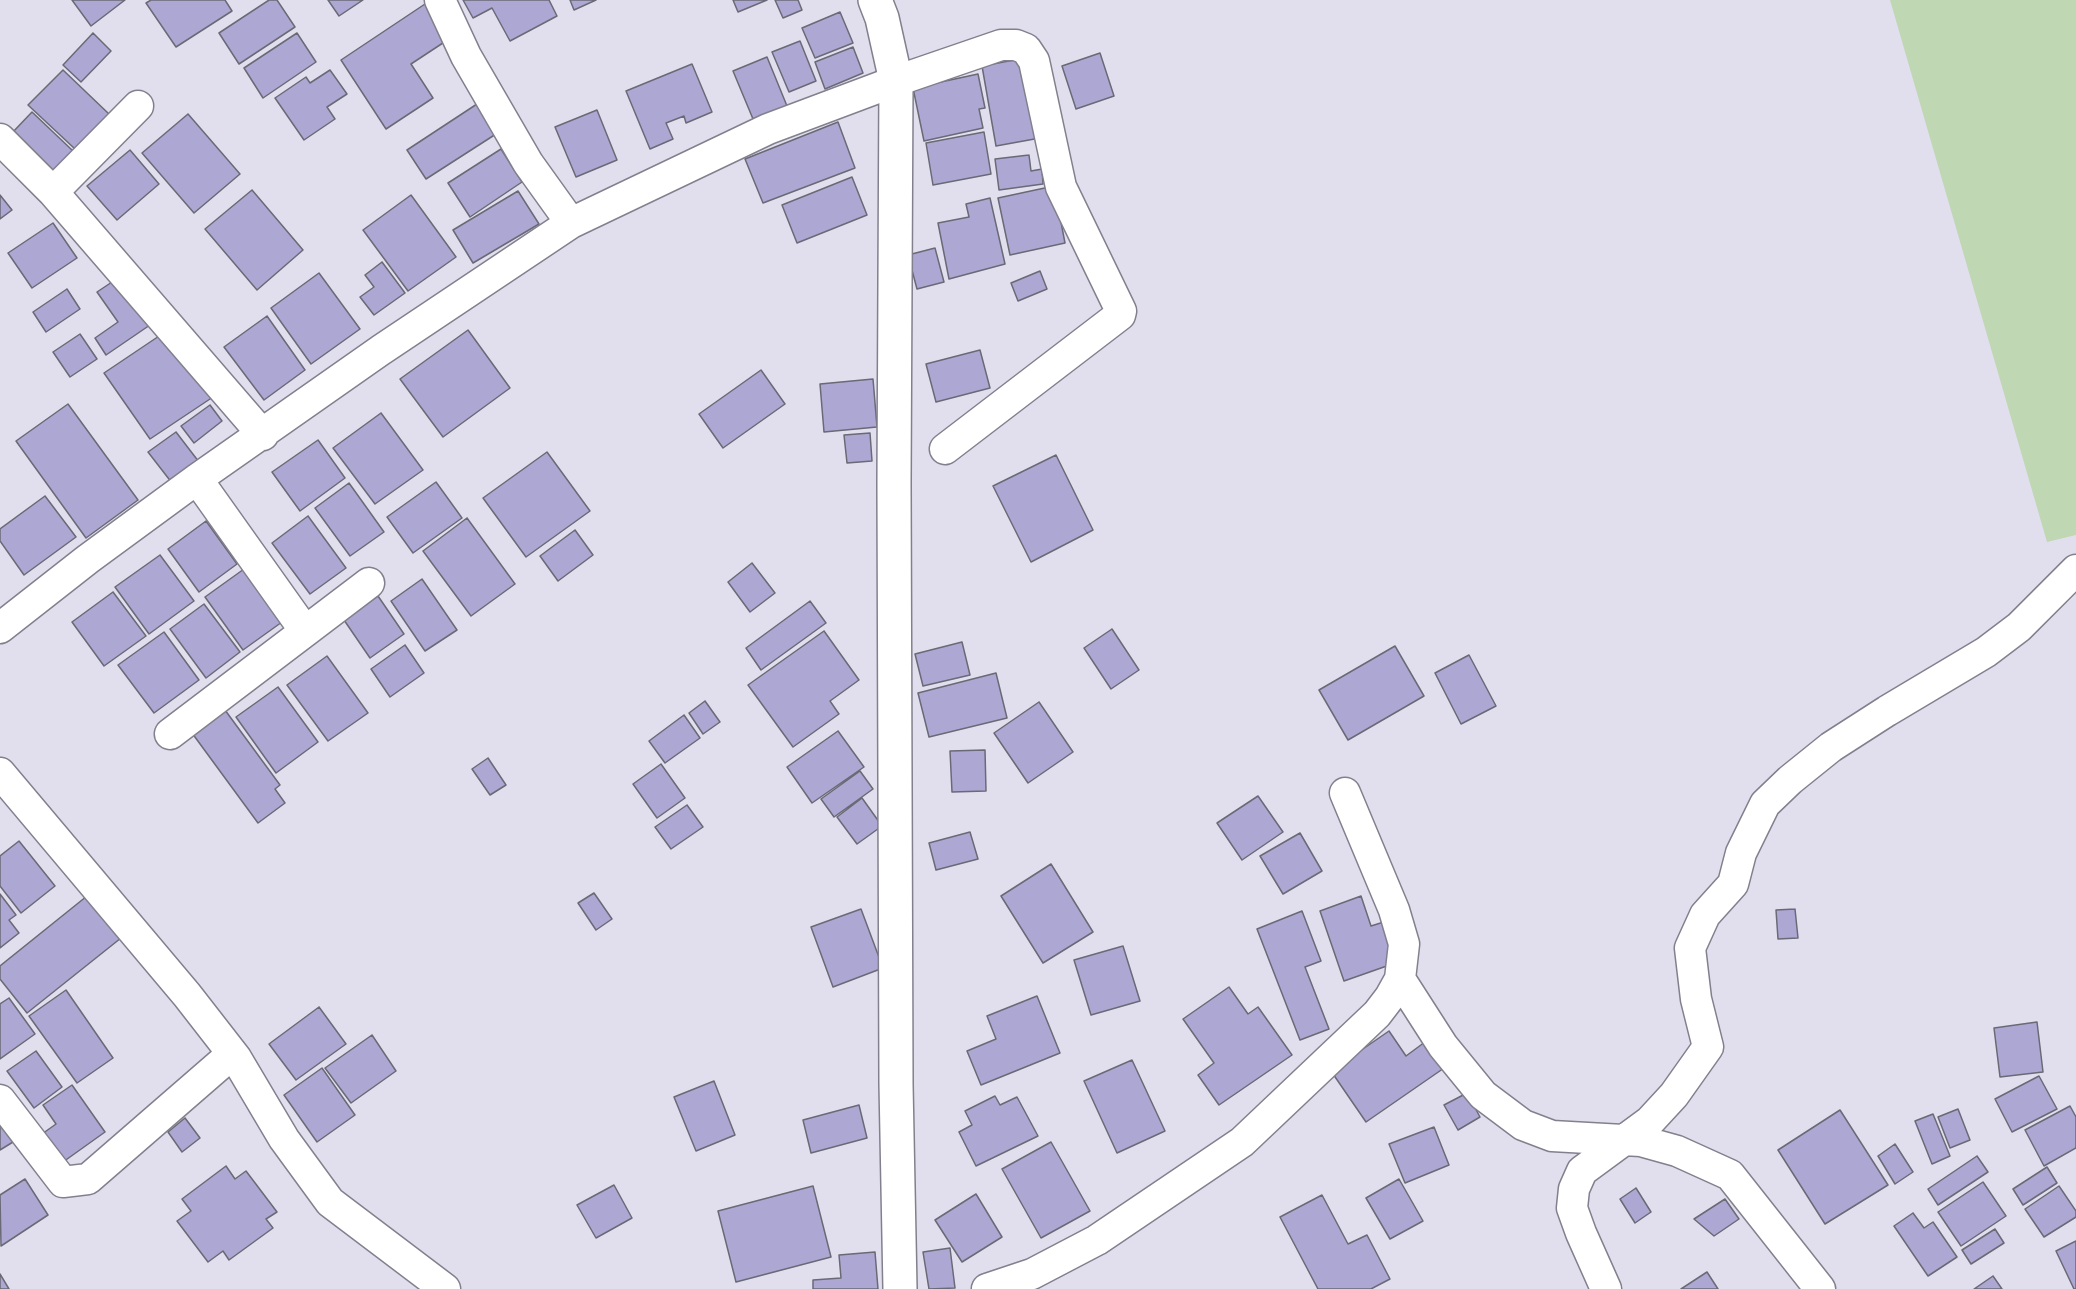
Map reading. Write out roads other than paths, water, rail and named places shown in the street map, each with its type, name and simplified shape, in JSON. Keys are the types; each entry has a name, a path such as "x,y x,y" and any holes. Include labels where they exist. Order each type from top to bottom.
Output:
{"street":[{"path":"440,0 466,56 528,163 571,223"},
{"path":"875,0 882,18 896,81 894,483 896,1072 900,1289"},
{"path":"0,628 88,559 197,479 263,435 381,350 571,223 768,129 1001,45 1021,46 1026,49 1034,61 1061,188 1121,311 1120,315 945,449"},
{"path":"53,192 138,106"},
{"path":"0,139 53,192 263,435"},
{"path":"197,479 305,631"},
{"path":"1606,1289 1572,1208 1574,1189 1582,1171 1650,1122 1674,1095 1708,1047 1695,999 1690,948 1705,915 1733,884 1741,853 1765,804 1790,780 1831,747 1986,652 2019,627 2076,570"},
{"path":"170,734 369,583"},
{"path":"0,773 187,994 232,1054 284,1139 330,1202 445,1289"},
{"path":"987,1289 1032,1274 1097,1240 1242,1142 1377,1014 1400,979 1404,944 1394,910 1345,793"},
{"path":"1400,979 1443,1046 1483,1095 1523,1125 1552,1136 1641,1141 1677,1151 1730,1175 1820,1289"},
{"path":"0,1100 63,1182 88,1179 232,1054"}]}
